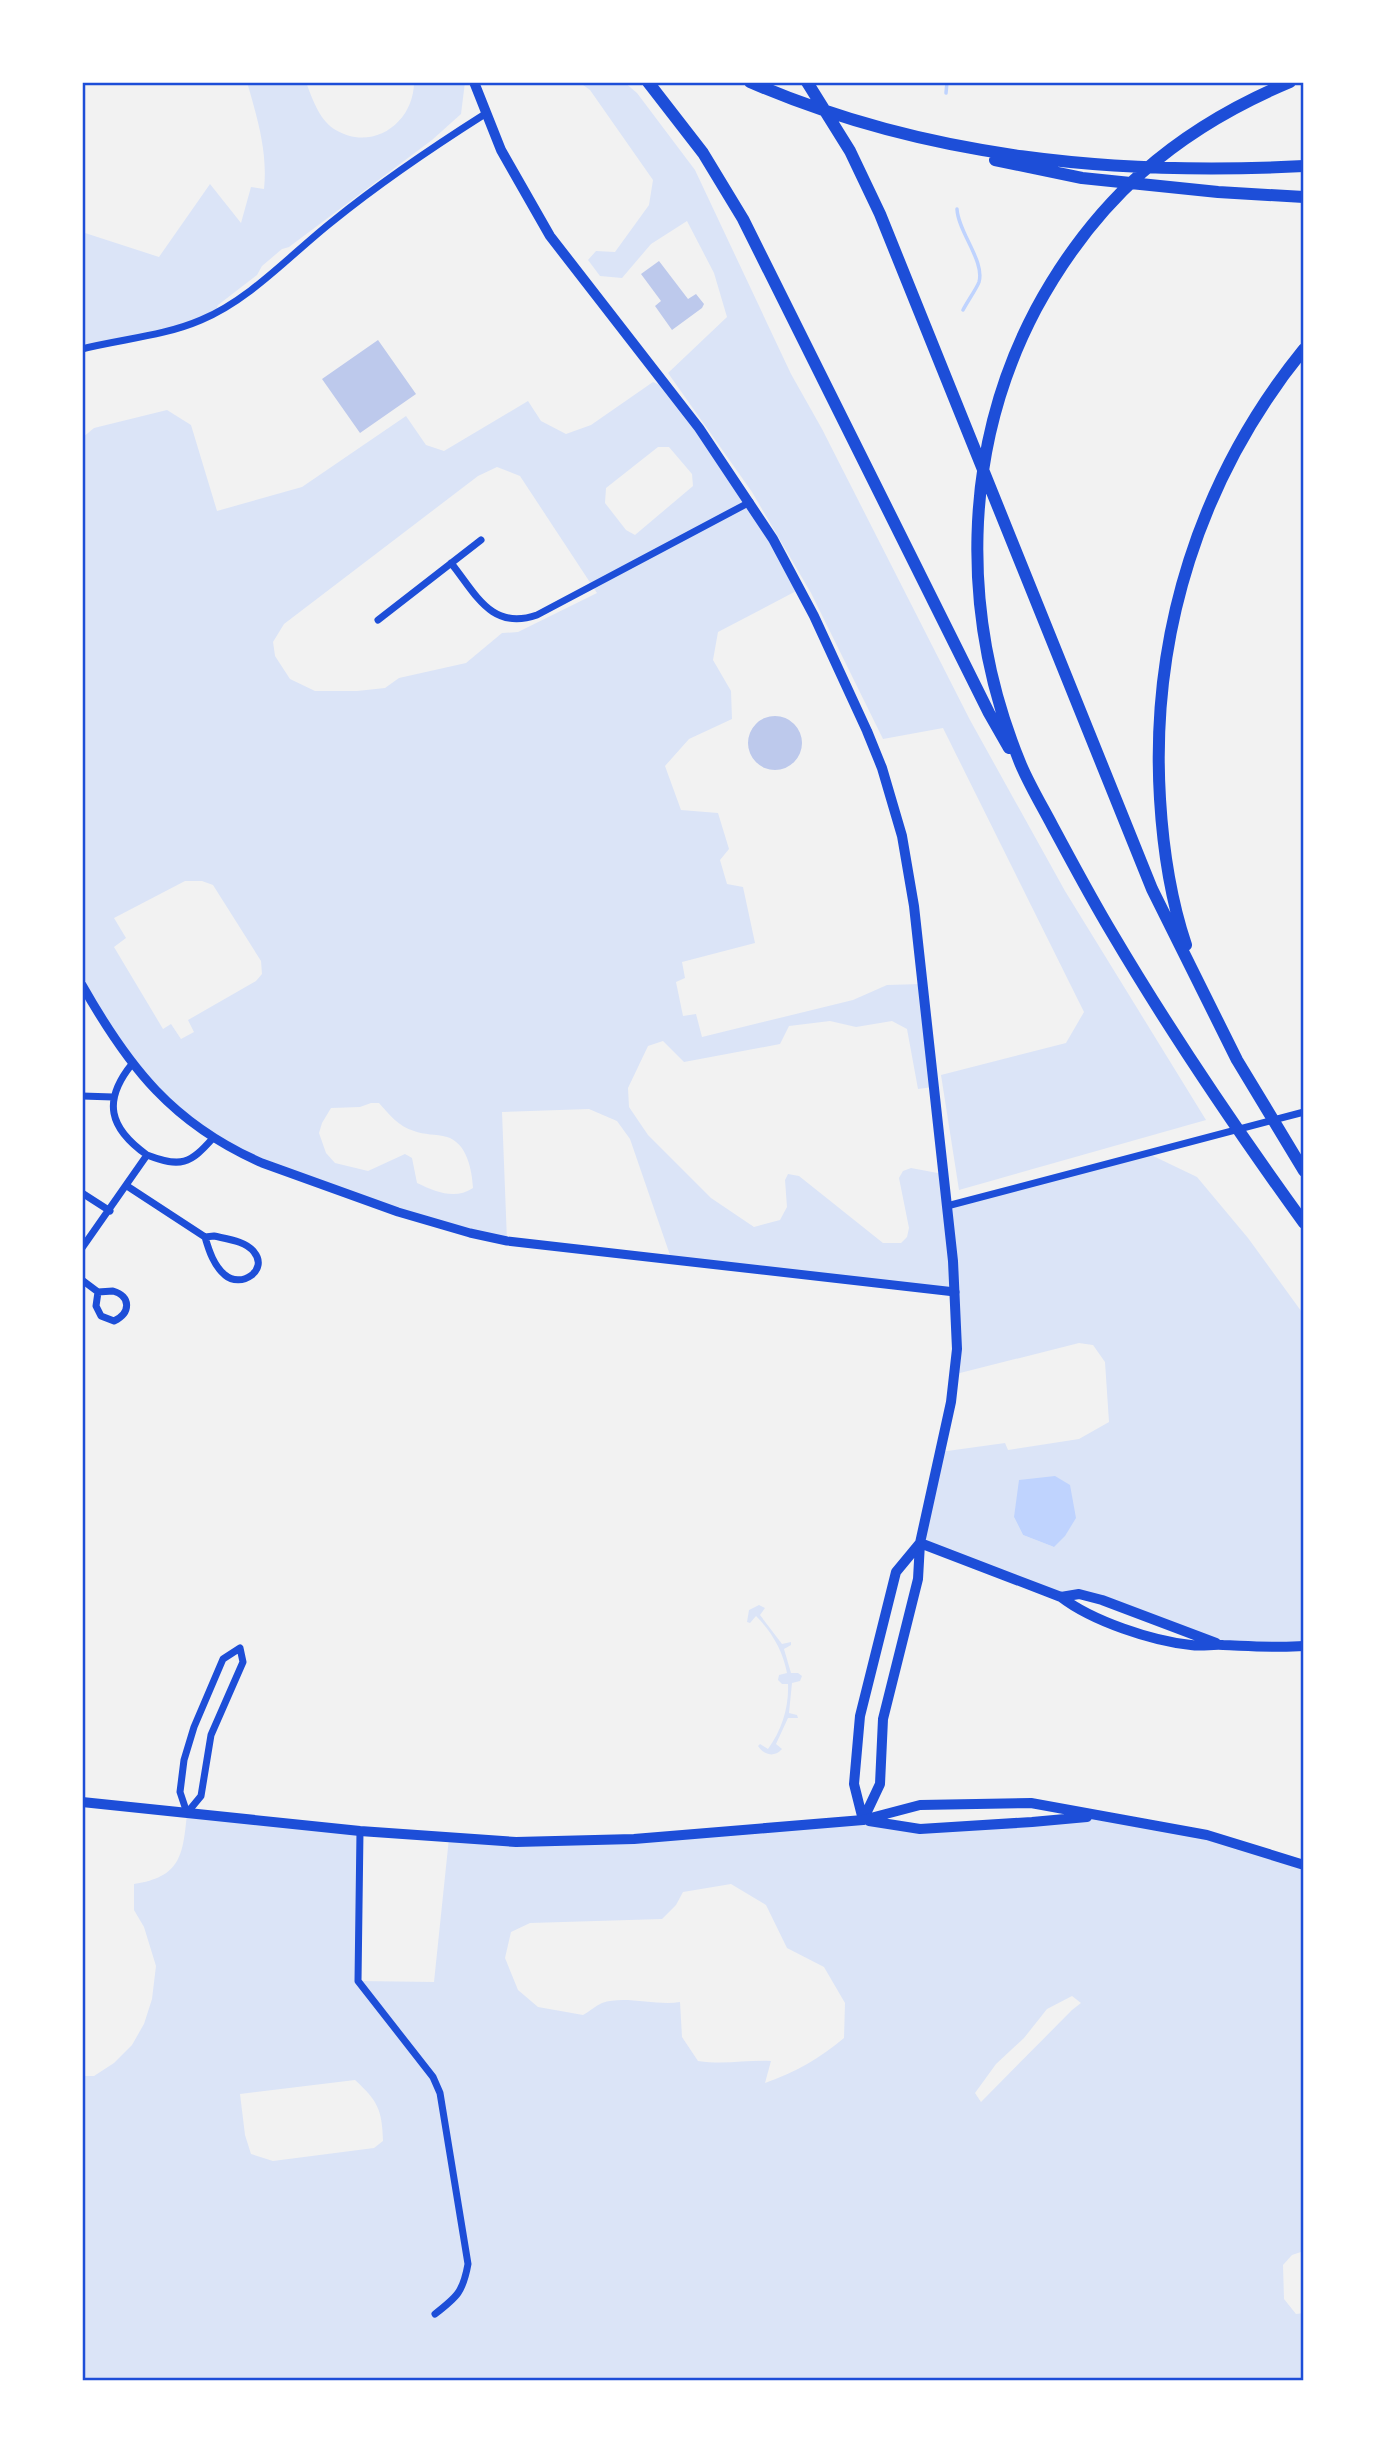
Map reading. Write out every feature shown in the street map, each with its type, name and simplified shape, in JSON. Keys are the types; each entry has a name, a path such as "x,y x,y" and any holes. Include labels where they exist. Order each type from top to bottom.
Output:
{"highway":[{"path":"648,82 704,153 743,219 989,713 1022,766 1114,937 1222,1106 1304,1223"},
{"path":"750,82 879,129 1035,170 1173,188 1304,197"},
{"path":"807,82 844,140 880,214 1137,854 1173,934 1258,1096 1304,1171"},
{"path":"1022,766 996,691 981,620 976,557 980,489 987,445 1017,350 1043,296 1072,251 1113,201 1148,166 1179,141 1222,114 1290,82"},
{"path":"948,145 1046,160 1112,165 1197,168 1304,166"},
{"path":"1199,982 1171,894 1162,831 1158,743 1166,649 1188,562 1218,486 1257,414 1304,349"}],"main road":[{"path":"474,82 485,114 510,167 550,236 671,390 750,502 795,578 867,731 902,836 914,906 947,1206 955,1292 956,1374 920,1543 918,1579 883,1719 880,1784 863,1820"},
{"path":"920,1543 1061,1597 1078,1610 1166,1641 1194,1646 1304,1646"},
{"path":"863,1820 854,1784 860,1716 896,1572 920,1543"},
{"path":"1061,1597 1079,1594 1102,1600 1220,1644"},
{"path":"82,1801 360,1831 516,1842 634,1839 863,1820 919,1805 1031,1803 1207,1835 1304,1865"},
{"path":"863,1820 920,1829 1093,1816"}],"street":[{"path":"82,349 159,333 202,320 220,311 268,276 335,219 437,145 485,114"},
{"path":"451,563 491,612 513,620 525,619 750,502"},
{"path":"378,620 481,540"},
{"path":"82,985 117,1044 173,1107 213,1138 240,1154 285,1173 398,1212 495,1239 567,1250 671,1258 955,1292"},
{"path":"132,1064 119,1080 113,1097 115,1118 132,1145 163,1161 187,1161 194,1159 213,1138"},
{"path":"82,1096 113,1097"},
{"path":"947,1206 1304,1112"},
{"path":"82,1248 147,1155"},
{"path":"127,1186 205,1237 212,1258 226,1276 237,1281 246,1280 254,1273 259,1260 250,1248 214,1236 205,1237"},
{"path":"82,1193 110,1211"},
{"path":"82,1280 97,1292 113,1291 127,1299 127,1310 123,1316 114,1321 102,1317 96,1306 97,1292"},
{"path":"240,1648 243,1662 211,1735 201,1797 187,1812 180,1791 184,1760 194,1727 223,1659 240,1648"},
{"path":"360,1831 358,1981 433,2077 443,2105 468,2264 464,2287 455,2299 435,2314"}],"shaded area":[{"path":"247,82 306,82 317,108 329,125 348,136 363,138 388,130 399,121 412,97 414,82 465,82 461,114 432,140 289,247 282,249 262,266 257,275 218,305 215,313 202,320 82,349 82,232 159,257 210,184 241,223 251,187 264,189 263,148"},
{"path":"579,82 624,82 637,93 695,170 791,374 822,429 970,720 1065,891 1206,1120 959,1190 941,1075 1066,1043 1084,1012 943,728 883,739 811,593 752,492 668,373 727,317 714,273 687,221 651,244 622,278 600,276 588,260 596,251 615,252 649,205 653,180 590,90"},
{"path":"653,382 671,390 800,589 718,632 713,660 731,691 732,719 689,739 665,766 681,810 718,813 729,849 720,860 727,884 743,887 755,943 682,962 685,978 676,982 683,1016 696,1014 702,1037 853,1000 887,985 922,984 933,1087 918,1089 907,1029 892,1021 856,1027 830,1021 789,1026 780,1044 684,1062 663,1041 648,1046 628,1088 629,1107 648,1135 711,1198 754,1227 780,1220 787,1207 785,1180 788,1174 799,1176 883,1243 901,1243 907,1237 909,1228 899,1178 903,1171 911,1168 943,1174 947,1205 1149,1154 1197,1177 1248,1238 1304,1315 1304,1646 1220,1645 1102,1600 1061,1597 920,1543 940,1452 1005,1443 1008,1450 1079,1439 1109,1422 1105,1362 1093,1345 1079,1343 956,1374 955,1292 671,1258 630,1139 617,1121 589,1109 502,1112 507,1241 470,1233 240,1154 151,1087 82,985 82,438 94,428 167,410 191,425 217,511 302,487 406,416 426,445 444,451 528,401 541,421 566,434 591,425","holes":["658,447 669,447 692,474 693,486 635,535 626,530 605,503 606,488","497,467 520,476 597,593 518,632 502,633 466,663 399,678 385,688 315,691 290,679 275,656 273,642 284,624 478,476","185,881 202,881 213,885 261,961 262,974 256,981 188,1020 194,1032 181,1039 171,1024 163,1029 114,947 126,938 114,918","379,1103 395,1120 409,1129 454,1140 467,1158 473,1188 452,1194 438,1192 417,1183 412,1158 405,1154 368,1171 335,1163 326,1153 319,1133 331,1108","1014,1517 1054,1547 1023,1535"]},
{"path":"759,1605 765,1608 760,1615 782,1644 791,1642 791,1645 784,1649 791,1673 802,1676 800,1681 792,1683 789,1713 797,1715 798,1718 788,1718 776,1744 782,1749 772,1754 763,1752 758,1746 760,1744 768,1749 781,1726 786,1710 788,1684 782,1684 778,1680 779,1675 787,1673 783,1657 772,1635 756,1616 750,1623 747,1622 749,1610"},
{"path":"187,1813 360,1831 359,1981 434,1982 449,1838 516,1842 863,1820 920,1829 1093,1816 1167,1827 1304,1866 1304,2251 1292,2255 1283,2265 1284,2299 1296,2314 1304,2313 1304,2381 82,2381 82,2076 94,2076 114,2063 132,2045 144,2024 152,1999 156,1966 144,1927 134,1910 134,1884 162,1876 177,1862 184,1841","holes":["731,1884 766,1905 787,1948 824,1967 845,2003 844,2038 816,2059 797,2069 765,2083 771,2061 698,2061 682,2037 680,2002 611,2001 599,2004 583,2015 538,2007 518,1990 505,1958 511,1932 530,1923 662,1919 676,1905 683,1892","1072,1996 1081,2003 981,2102 975,2093 996,2064 1024,2038 1047,2009","355,2080 374,2100 380,2114 383,2141 374,2148 273,2161 251,2154 245,2135 240,2094"]}],"water":[{"path":"1055,1476 1070,1485 1076,1518 1065,1536 1054,1547 1023,1535 1014,1517 1019,1480"}],"building":[{"path":"659,261 688,299 696,294 704,304 672,330 655,306 661,301 641,274"},
{"path":"378,340 416,394 360,433 322,379"},
{"path":"775,716 794,724 802,743 794,762 775,770 756,762 748,743 756,724"}],"waterway":[{"path":"946,93 947,82"},
{"path":"957,209 980,274 978,285 963,310"}]}
